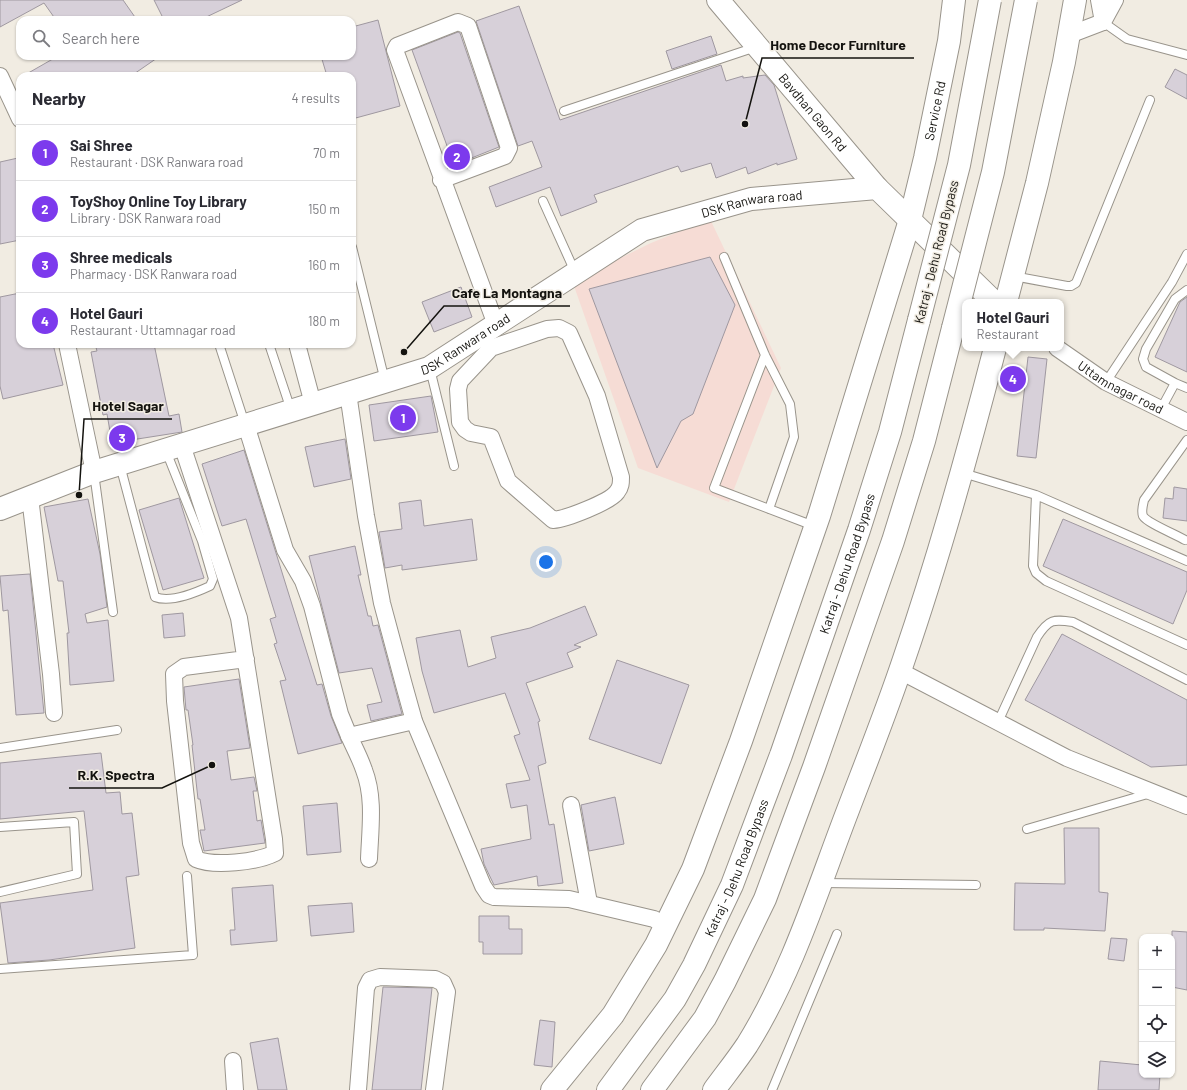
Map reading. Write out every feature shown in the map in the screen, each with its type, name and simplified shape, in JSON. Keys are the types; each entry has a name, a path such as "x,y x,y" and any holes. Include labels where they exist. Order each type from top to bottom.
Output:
{"main road":[{"name":"Bavdhan Gaon Rd","path":"718,0 877,188"},
{"name":"Service Rd","path":"552,1090 614,1015 639,976 666,926 696,862 741,741 816,527 850,421 910,220 928,143 948,41 954,0"},
{"name":"Katraj - Dehu Road Bypass","path":"608,1090 675,999 694,965 732,885 781,755 859,530 890,432 959,165 990,0"},
{"path":"652,1090 705,1018 725,981 764,899 814,767 893,541 924,441 993,172 1026,0"},
{"path":"1007,299 1037,183 1077,2"},
{"path":"877,188 991,299"},
{"name":"DSK Ranwara road","path":"0,509 94,472 429,368 642,230 751,199 877,188"},
{"path":"714,1090 746,1044 769,1003 788,963 820,883 900,671 962,473 993,351"}],"street":[{"path":"1099,0 1103,22"},
{"path":"1069,35 1103,22 1115,0"},
{"path":"441,180 506,156 509,148 468,26 458,22 397,46 395,50 441,180 496,325"},
{"path":"0,76 16,110"},
{"path":"559,328 569,333 598,396 621,477 621,486 616,494 592,507 563,519 553,520 508,481 491,437 471,433 465,429 460,422 458,389 460,381 477,363 491,348 547,329 559,328"},
{"path":"467,344 477,363"},
{"path":"68,348 94,472"},
{"path":"298,348 313,404"},
{"name":"Uttamnagar road","path":"1061,351 1106,382 1187,422"},
{"path":"348,393 366,516 382,603 414,721 483,886 489,895 500,898 569,899 654,919 666,926"},
{"path":"246,425 285,550 303,581 312,606 340,714 365,770 369,789 371,813 369,859"},
{"path":"174,448 239,618 246,658 275,853 263,858 206,864 196,859 191,843 175,701 174,674 184,666 246,658"},
{"path":"30,497 51,674 54,713"},
{"path":"900,671 1067,758 1187,806"},
{"path":"349,736 414,721"},
{"path":"571,805 589,903"},
{"path":"358,1090 366,988 370,980 380,977 435,979 443,983 447,992 434,1090"},
{"path":"233,1061 235,1090"}],"lane":[{"path":"1103,22 1127,39 1187,55"},
{"path":"564,111 757,47"},
{"path":"1012,276 1067,286 1072,286 1076,283 1150,100"},
{"path":"543,201 576,273"},
{"path":"1106,382 1172,282 1187,254"},
{"path":"724,257 765,355 790,404 794,437 769,509"},
{"path":"356,263 385,382"},
{"path":"1187,290 1175,299 1146,349 1143,359 1146,367 1187,388"},
{"path":"220,348 246,425"},
{"path":"270,348 291,411"},
{"path":"765,355 714,488 816,527"},
{"path":"429,368 454,466"},
{"path":"1161,409 1175,383"},
{"path":"1185,540 1148,521 1143,516 1142,510 1144,500 1187,440"},
{"path":"120,464 155,597 163,600 202,589 210,586 213,579 174,448"},
{"path":"94,472 113,612"},
{"path":"962,473 1036,495 1187,561"},
{"path":"1036,495 1033,566 1036,573 1046,580 1187,645"},
{"path":"998,722 1037,637 1045,624 1055,619 1073,622 1187,680"},
{"path":"0,748 117,730"},
{"path":"1027,829 1154,792"},
{"path":"0,827 74,822 77,874 0,892"},
{"path":"0,969 193,955 187,876"},
{"path":"820,883 976,885"},
{"path":"772,1090 837,934"}],"shaded area":[{"path":"710,219 781,368 729,502 638,468 574,286 588,274 651,243"}],"building":[{"path":"0,0 123,0 134,16 53,16 44,3 20,16 16,16 16,18 0,27"},
{"path":"154,0 242,0 208,16 162,16"},
{"path":"519,6 560,120 721,65 726,81 743,76 743,78 765,75 774,85 797,159 777,165 777,163 748,174 746,167 716,178 711,163 681,172 678,166 594,195 597,202 561,216 550,187 496,207 489,187 542,167 532,141 518,146 476,21"},
{"path":"378,20 400,106 356,118 356,72 326,72 322,60 356,60 356,26"},
{"path":"458,32 460,33 499,147 454,165 412,50"},
{"path":"711,36 717,54 672,69 666,51"},
{"path":"51,60 154,60 137,72 30,72"},
{"path":"1175,69 1187,75 1187,99 1165,87"},
{"path":"16,158 16,241 0,244 0,162"},
{"path":"710,257 735,305 693,414 681,421 657,468 589,289"},
{"path":"461,287 472,317 434,332 422,302"},
{"path":"16,294 16,348 54,348 63,385 3,399 0,386 0,297"},
{"path":"1187,297 1187,372 1155,357 1180,302"},
{"path":"96,348 155,348 169,416 179,414 182,432 112,443 107,414 103,415 91,352 97,351"},
{"path":"1028,357 1047,359 1036,458 1017,456"},
{"path":"431,396 438,432 374,441 369,405"},
{"path":"345,439 351,479 314,487 305,447"},
{"path":"244,450 317,685 322,684 331,716 342,743 298,754 280,681 286,680 274,644 277,643 270,619 276,617 246,519 222,526 202,464"},
{"path":"1174,487 1187,489 1187,521 1163,518 1165,498 1173,499"},
{"path":"179,498 204,578 163,590 139,510"},
{"path":"88,499 100,554 107,607 85,614 87,623 108,620 114,681 70,685 67,633 69,633 63,581 58,581 44,507"},
{"path":"421,500 424,526 472,519 477,560 402,570 402,565 385,568 379,532 402,529 399,503"},
{"path":"1063,519 1187,572 1187,590 1173,624 1043,566"},
{"path":"355,546 361,575 358,575 368,616 371,616 373,626 378,625 402,714 371,721 367,705 382,702 372,668 339,673 309,556"},
{"path":"30,574 44,713 16,715 8,610 3,611 0,576"},
{"path":"585,606 597,635 574,645 581,647 567,653 573,667 526,683 540,721 538,722 546,763 538,766 549,825 554,824 563,883 538,886 537,876 494,885 484,864 481,849 531,839 527,805 511,808 506,784 530,780 514,736 520,734 505,693 434,713 422,671 416,638 460,630 468,667 496,658 491,637 530,628"},
{"path":"183,613 185,636 164,638 162,615"},
{"path":"1062,634 1187,700 1187,765 1151,767 1025,700"},
{"path":"617,660 689,685 661,764 589,739"},
{"path":"239,679 250,748 227,751 231,780 254,777 257,791 253,791 257,821 261,820 265,843 204,851 200,830 205,830 200,799 198,799 193,745 188,710 186,710 184,687"},
{"path":"101,753 106,793 120,792 122,814 132,813 139,875 126,877 135,948 49,960 8,963 0,903 93,890 84,811 0,819 0,763"},
{"path":"615,797 624,844 589,851 581,805"},
{"path":"337,803 341,852 307,855 303,806"},
{"path":"1064,828 1099,828 1099,892 1108,893 1105,931 1044,928 1044,930 1014,930 1015,883 1065,884"},
{"path":"273,885 277,941 231,945 230,930 235,930 232,888"},
{"path":"352,903 354,932 311,936 308,906"},
{"path":"479,916 509,916 509,929 522,929 522,954 483,954 483,942 479,942"},
{"path":"1172,931 1187,932 1187,990 1175,988 1175,934 1172,934"},
{"path":"1111,938 1127,939 1124,961 1108,959"},
{"path":"383,987 432,988 421,1090 372,1090"},
{"path":"540,1020 555,1022 552,1067 534,1065"},
{"path":"278,1038 287,1090 258,1090 250,1043"},
{"path":"1100,1061 1139,1065 1139,1078 1160,1078 1159,1090 1098,1090"}],"place":[{"name":"Home Decor Furniture","path":"745,124"},
{"name":"ToyShoy Online Toy Library","path":"457,157"},
{"name":"Cafe La Montagna","path":"404,352"},
{"name":"Hotel Gauri","path":"1013,379"},
{"name":"Sai Shree","path":"403,418"},
{"name":"Shree medicals","path":"122,438"},
{"name":"Hotel Sagar","path":"79,495"},
{"name":"R.K. Spectra","path":"212,765"}]}
